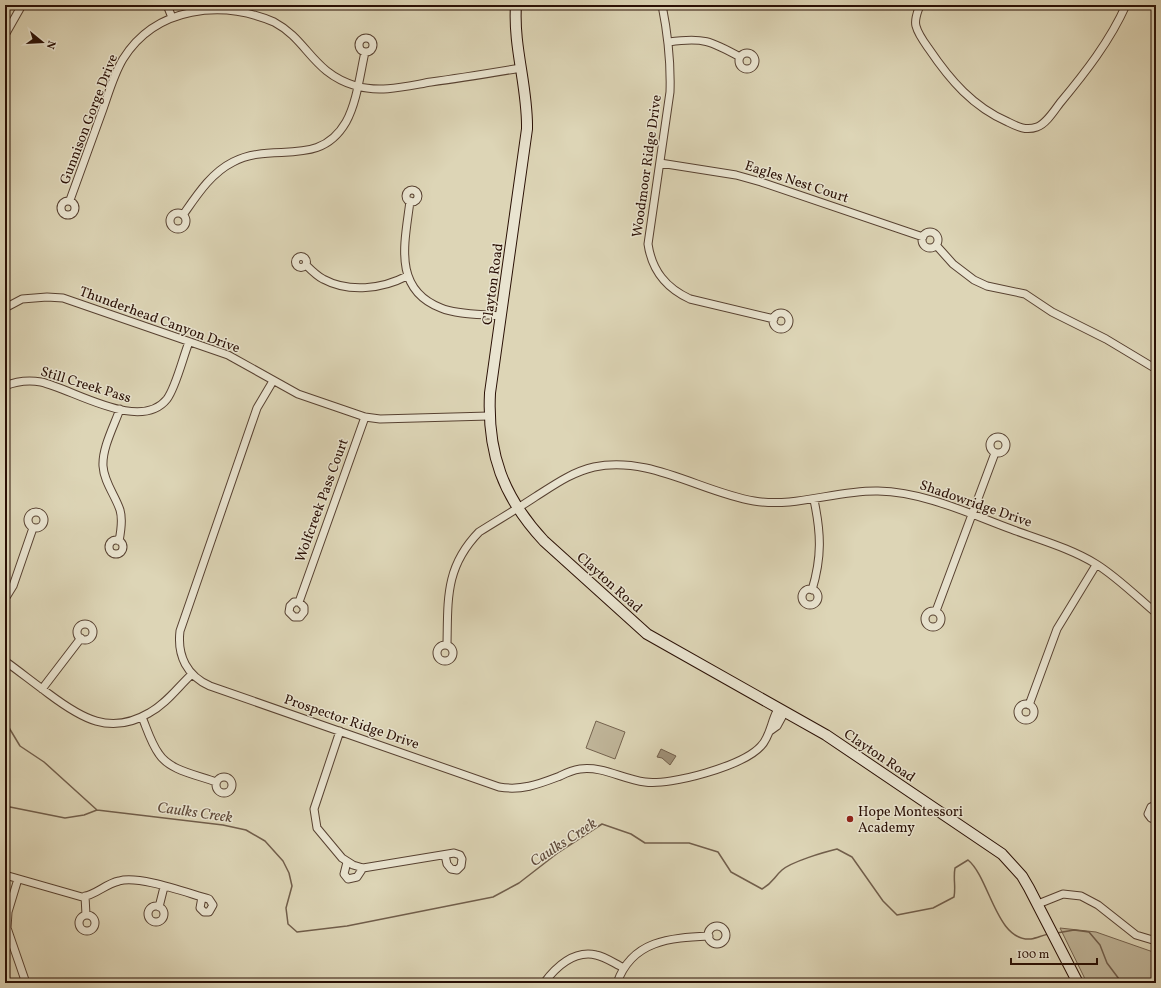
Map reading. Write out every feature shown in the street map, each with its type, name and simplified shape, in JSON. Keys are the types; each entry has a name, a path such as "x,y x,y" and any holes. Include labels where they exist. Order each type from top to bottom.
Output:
{"main road":[{"name":"Clayton Road","path":"516,5 516,25 528,115 490,393 489,416 495,458 500,475 517,508 531,528 544,541 643,631 826,735 1002,854 1022,876 1078,983"}],"street":[{"path":"5,35 22,5"},
{"path":"166,5 171,15"},
{"name":"Woodmoor Ridge Drive","path":"662,5 669,42 671,67 670,92 648,244 653,265 660,277 672,289 690,298 774,319"},
{"path":"920,5 915,21 916,27 944,72 970,100 991,114 1015,125 1030,129 1039,126 1049,117 1085,73 1108,38 1126,5"},
{"name":"Gunnison Gorge Drive","path":"70,200 118,67 129,50 141,37 171,15 198,7 233,7 260,15 286,29 324,70 344,82 372,89 395,88 521,68"},
{"path":"669,42 690,39 706,40 740,57"},
{"path":"183,215 214,175 234,161 261,152 305,152 316,148 329,140 346,122 365,52"},
{"name":"Eagles Nest Court","path":"660,164 736,175 761,182 923,237"},
{"path":"410,201 404,250 407,276 422,297 441,308 501,316"},
{"name":"Eagles Nest Court","path":"923,237 926,234 933,233 937,238 936,245 953,264 974,280 987,286 1025,294 1052,312 1106,339 1156,369"},
{"name":"Eagles Nest Court","path":"923,237 923,242 927,247 936,245"},
{"path":"306,265 322,278 346,286 381,286 407,276"},
{"name":"Thunderhead Canyon Drive","path":"5,308 22,299 47,296 63,298 228,355 298,394 365,417 380,419 489,416"},
{"name":"Still Creek Pass","path":"5,386 20,381 42,382 120,410 142,412 155,408 166,400 189,342"},
{"name":"Prospector Ridge Drive","path":"273,381 257,408 180,631 180,656 192,674 210,686 499,787 509,789 529,788 580,769 608,771 644,782 661,783 692,776 743,760 762,746 770,731 772,721 777,711 783,710"},
{"path":"119,541 121,528 120,510 104,476 103,464 104,454 120,410"},
{"name":"Wolfcreek Pass Court","path":"299,602 365,417"},
{"path":"936,612 995,453"},
{"name":"Shadowridge Drive","path":"447,644 448,602 453,572 460,555 479,532 575,473 595,467 615,465 654,470 730,496 751,500 780,503 814,500 853,492 893,492 923,497 1076,553 1096,565 1156,613"},
{"path":"812,590 820,559 821,547 814,500"},
{"path":"5,599 13,586 33,528"},
{"path":"1029,705 1057,629 1096,565"},
{"path":"42,689 81,638"},
{"path":"5,661 76,714 92,721 118,724 142,717 157,708 192,674"},
{"path":"142,717 156,749 164,759 176,767 216,782"},
{"path":"340,731 314,809 315,823 321,835 347,862 363,868 445,855"},
{"path":"1156,805 1151,807 1148,814 1151,818 1156,820"},
{"path":"347,862 344,874 348,879 357,877 363,868"},
{"path":"5,875 76,896 92,895 119,880 133,879 202,897"},
{"path":"18,879 8,912 7,928 26,983"},
{"path":"159,907 164,887"},
{"path":"1038,904 1063,894 1081,896 1089,899 1133,931 1138,931 1146,937 1156,941"},
{"path":"85,896 86,915"},
{"path":"618,983 624,968 639,952 655,943 677,938 709,936"},
{"path":"544,983 559,965 575,957 583,955 601,957 624,968"}],"shaded area":[{"path":"596,721 625,732 615,759 586,748"},
{"path":"661,749 676,756 670,765 662,758 657,757"},
{"path":"1060,928 1096,932 1156,953 1156,983 1087,983"}],"waterway":[{"path":"5,721 20,746 44,762 97,810"},
{"name":"Caulks Creek","path":"5,806 65,818 84,815 97,810 223,825 246,830 265,841 283,861 289,873 292,886 286,908 288,924 297,932 347,926 493,897 519,883 559,852 602,824 631,834 645,843 689,843 718,852 731,872 762,889 786,867 824,852 837,849 852,857 883,901 897,915 933,908 954,897 955,868 968,860 976,869 1001,920 1009,930 1019,937 1031,939 1049,934"},
{"name":"Caulks Creek","path":"1057,933 1074,930 1089,932 1100,945 1107,963 1122,983"}],"place":[{"name":"Hope Montessori Academy","path":"850,819"}]}
